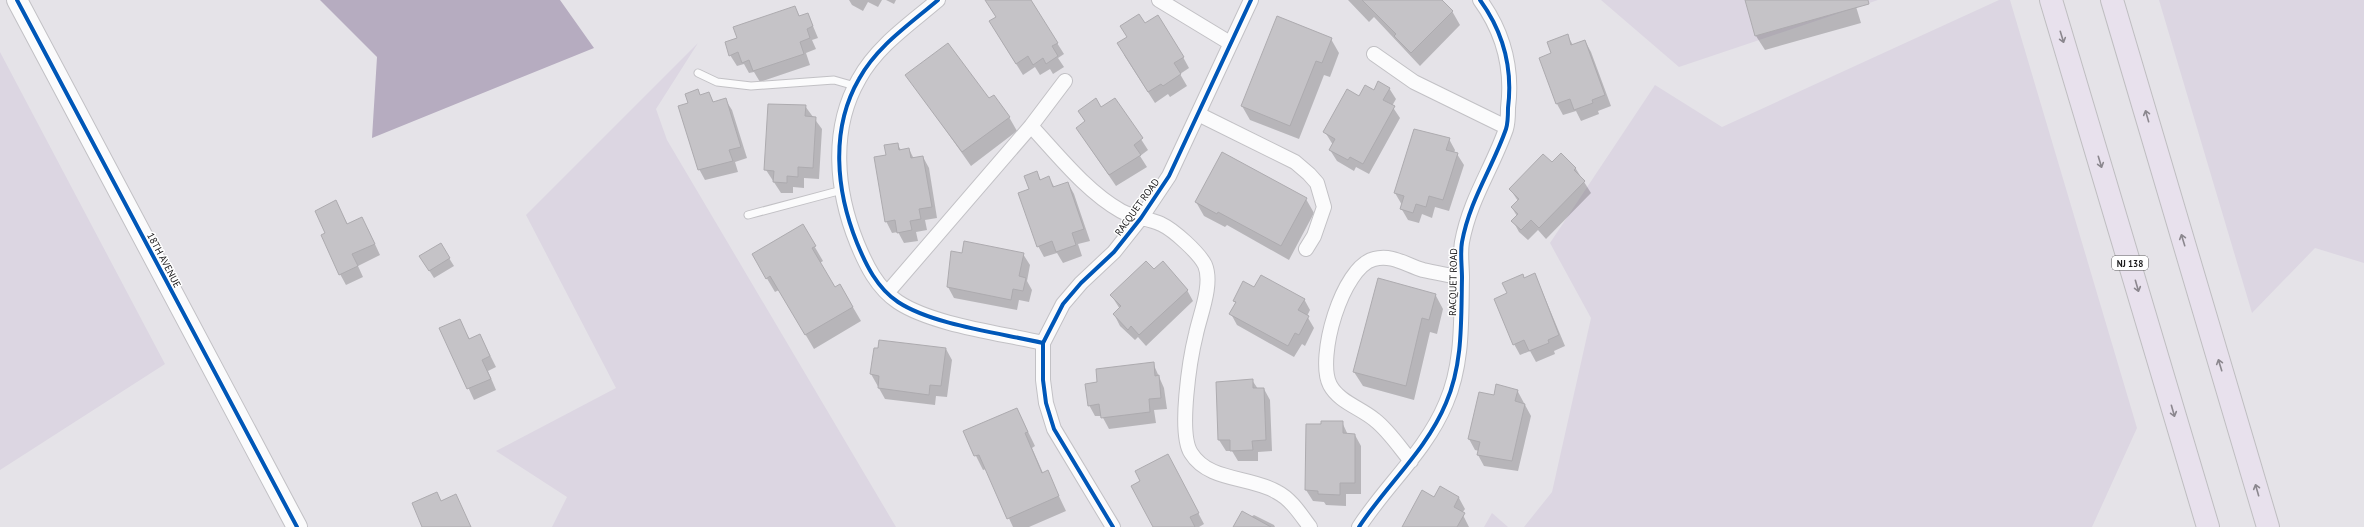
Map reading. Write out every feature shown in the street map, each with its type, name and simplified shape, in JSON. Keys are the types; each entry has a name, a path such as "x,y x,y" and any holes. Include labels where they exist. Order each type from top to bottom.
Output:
{"highway":[{"name":"NJ 138","path":"2051,0 2208,527"},
{"path":"2112,0 2268,527"}],"street":[{"name":"18TH AVENUE","path":"17,0 297,527"},
{"path":"938,0 883,47 869,64 855,86 848,102 842,126 839,151 842,190 848,222 864,262 887,293 913,311 931,318 1043,343"},
{"path":"1159,0 1230,43"},
{"name":"RACQUET ROAD","path":"1113,527 1054,429 1044,388 1043,343 1063,304 1081,283 1114,252 1141,218 1169,176 1251,0"},
{"name":"RACQUET ROAD","path":"1360,527 1372,507 1411,461 1435,426 1453,382 1460,343 1462,243 1471,207 1506,128 1510,90 1509,66 1504,45 1492,16 1480,0"},
{"path":"1374,54 1414,82 1506,128"},
{"path":"887,293 1031,126 1065,82"},
{"path":"1198,114 1295,162 1317,183 1324,206 1314,236 1306,249"},
{"path":"1031,126 1065,164 1100,195 1122,211 1162,224 1191,248 1205,266 1207,281 1204,305 1196,334 1185,411 1184,430 1191,453 1200,464 1213,472 1249,481 1278,492 1294,506 1310,527"},
{"path":"1411,461 1376,421 1339,396 1331,386 1327,378 1327,359 1333,323 1340,299 1350,280 1363,264 1373,259 1394,258 1422,269 1462,278"}],"lane":[{"path":"698,73 717,82 751,86 834,80 855,86"},
{"path":"748,215 842,190"}],"shaded area":[{"path":"320,0 560,0 594,48 372,138 377,57"},
{"path":"1601,0 1878,0 1679,67"},
{"path":"1999,0 2010,0 2137,428 2092,527 1524,527 1552,492 1591,318 1550,243 1655,85 1722,127"},
{"path":"2159,0 2364,0 2364,263 2315,248 2252,313"},
{"path":"698,43 656,109 667,140 896,527 552,527 567,497 496,451 616,388 526,215"},
{"path":"0,52 165,364 0,470"},
{"path":"1492,513 1508,527 1484,527"}],"building":[{"path":"985,0 1031,0 1058,43 1052,46 1058,56 1046,64 1043,58 1033,65 1028,56 1016,64 989,21 996,17"},
{"path":"1362,0 1442,0 1453,11 1411,53 1394,36 1396,34"},
{"path":"1745,0 1868,0 1869,4 1755,36"},
{"path":"795,6 799,16 808,13 813,26 807,29 810,38 800,42 804,54 753,71 749,60 742,63 738,52 729,56 725,42 737,38 733,27"},
{"path":"1139,14 1145,23 1158,15 1184,57 1174,63 1181,74 1163,86 1161,84 1148,92 1117,43 1127,37 1120,26"},
{"path":"1277,16 1332,38 1322,63 1316,61 1290,126 1241,106"},
{"path":"1568,34 1571,45 1585,40 1605,95 1592,100 1593,103 1574,110 1570,99 1556,104 1539,58 1551,53 1547,42"},
{"path":"948,43 989,98 994,95 1010,117 962,152 905,75"},
{"path":"1378,81 1390,88 1383,100 1395,106 1363,164 1350,157 1348,160 1329,150 1335,139 1323,132 1347,89 1359,96 1365,85 1374,90"},
{"path":"698,89 700,95 709,92 713,102 726,98 741,147 729,150 733,161 698,170 678,106 688,103 685,94"},
{"path":"1096,98 1101,107 1115,98 1143,138 1134,145 1141,155 1109,175 1076,128 1085,121 1078,111"},
{"path":"768,104 806,105 805,116 816,117 813,168 798,167 798,177 787,176 787,183 773,182 774,171 764,170"},
{"path":"1414,129 1450,138 1446,150 1458,153 1443,200 1429,196 1426,207 1416,204 1413,213 1400,209 1404,196 1394,193"},
{"path":"898,143 899,150 909,148 911,158 923,156 932,207 919,209 921,219 910,221 912,230 897,233 895,220 885,222 874,157 886,155 884,145"},
{"path":"1222,152 1307,198 1281,246 1218,212 1217,214 1195,202"},
{"path":"1561,153 1576,168 1574,170 1585,181 1539,228 1531,220 1521,230 1511,221 1518,214 1511,207 1519,199 1509,189 1543,154 1552,162"},
{"path":"1037,171 1040,180 1049,176 1053,187 1068,182 1084,229 1072,233 1076,245 1056,252 1052,241 1037,247 1018,193 1029,189 1024,176"},
{"path":"336,200 347,224 362,217 375,244 352,254 358,266 339,275 321,235 325,233 315,211"},
{"path":"803,224 816,246 812,248 835,287 840,284 853,307 805,335 770,276 766,279 752,254"},
{"path":"964,241 1024,253 1019,276 1026,278 1023,291 1013,289 1011,300 947,287 951,251 962,253"},
{"path":"441,243 450,258 429,271 419,256"},
{"path":"1146,261 1154,269 1163,261 1188,290 1139,335 1131,326 1128,330 1113,314 1121,306 1110,295"},
{"path":"1535,273 1559,335 1548,340 1549,343 1529,351 1524,340 1513,345 1494,299 1507,293 1502,283 1523,274 1524,278"},
{"path":"1261,275 1305,299 1298,310 1309,316 1299,335 1295,333 1288,346 1229,314 1236,302 1233,301 1243,281 1254,287"},
{"path":"1378,278 1436,294 1429,320 1422,318 1406,386 1353,372"},
{"path":"460,319 469,339 480,334 490,356 482,360 491,379 467,389 439,328"},
{"path":"879,340 946,348 941,386 930,385 929,395 878,388 879,376 870,374 874,348 878,348"},
{"path":"1154,362 1155,376 1159,375 1161,398 1149,399 1150,412 1101,418 1099,404 1088,406 1085,384 1097,382 1096,369"},
{"path":"1253,379 1253,388 1264,388 1266,440 1252,441 1253,450 1230,451 1230,440 1218,440 1216,382"},
{"path":"1496,384 1518,390 1515,401 1525,404 1512,461 1477,455 1480,442 1468,439 1479,392 1494,395"},
{"path":"1017,408 1028,432 1025,433 1042,473 1048,470 1059,496 1007,519 979,455 974,456 963,431"},
{"path":"1321,421 1343,421 1343,433 1355,434 1355,483 1340,483 1340,495 1318,494 1318,491 1305,490 1306,424 1321,424"},
{"path":"1168,454 1199,513 1190,517 1195,527 1153,527 1131,486 1140,481 1135,471"},
{"path":"1440,486 1459,497 1454,507 1465,513 1457,527 1402,527 1422,490 1434,497"},
{"path":"437,492 441,501 456,494 471,527 422,527 412,503"},
{"path":"1242,511 1271,527 1233,527"}],"cycle path":[{"path":"17,0 297,527"},
{"path":"938,0 895,36 875,56 866,67 850,98 840,139 839,160 844,202 850,223 868,268 884,290 898,302 929,317 987,332 1043,343"},
{"path":"1113,527 1054,429 1046,403 1043,380 1043,343 1063,304 1081,283 1114,252 1141,218 1169,176 1251,0"},
{"path":"1359,527 1428,437 1446,403 1456,373 1461,326 1462,242 1470,212 1500,144 1508,119 1509,79 1505,51 1495,25 1480,0"}]}
